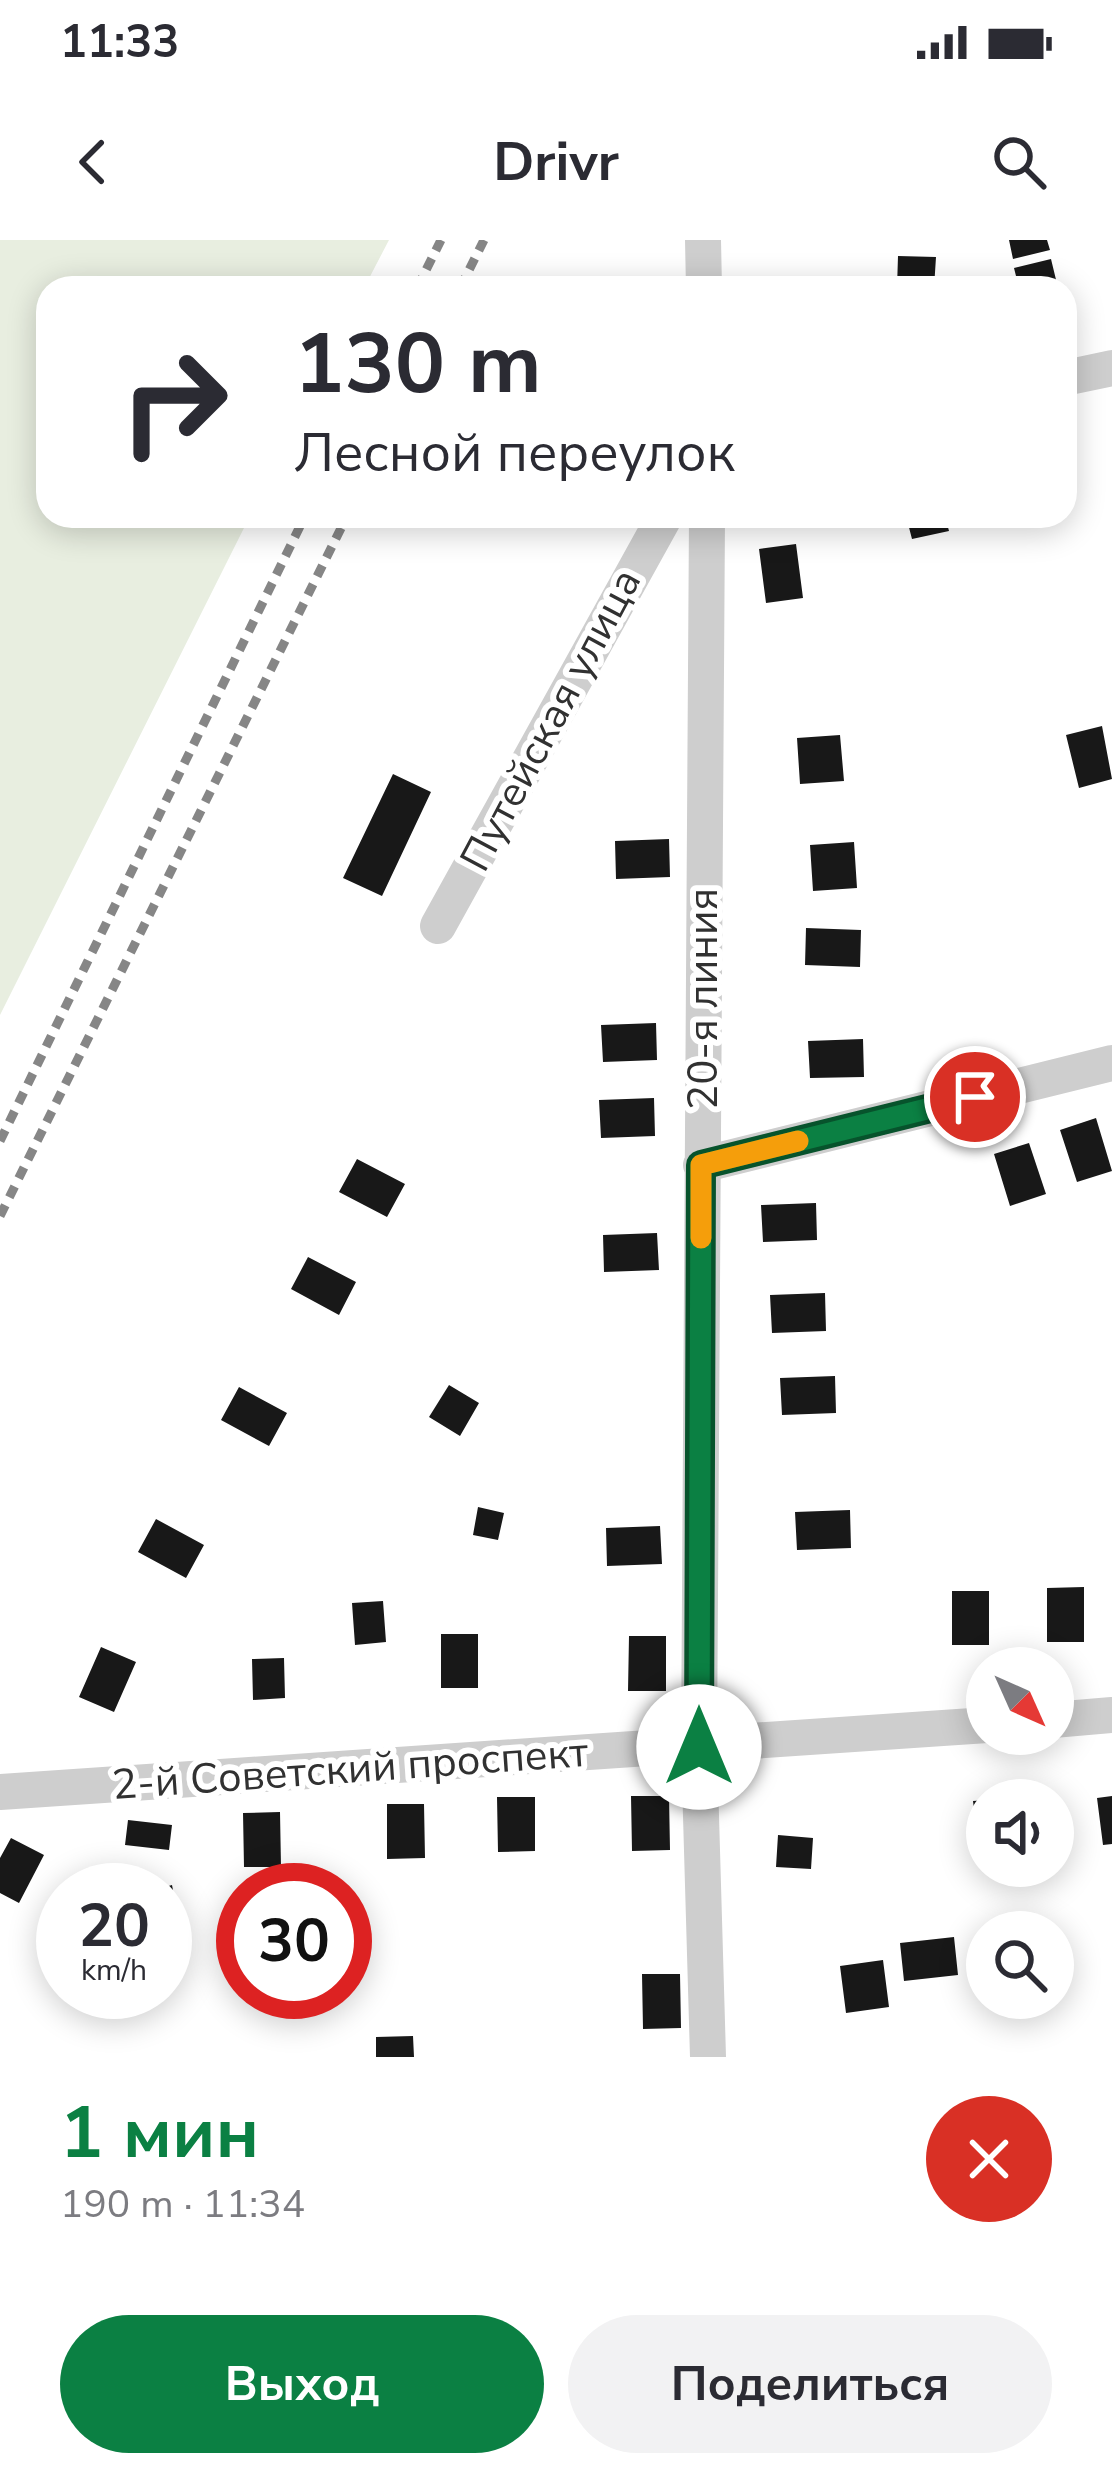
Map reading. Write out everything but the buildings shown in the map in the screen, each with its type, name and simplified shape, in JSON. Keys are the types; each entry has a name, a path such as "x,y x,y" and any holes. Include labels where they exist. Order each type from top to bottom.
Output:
{"street":[{"path":"703,240 704,276"},
{"path":"1077,375 1112,368"},
{"name":"Путейская улица","path":"438,926 658,528"},
{"name":"20-я линия","path":"706,528 699,1747 708,2057"},
{"path":"701,1165 1112,1063"},
{"path":"1074,1718 1112,1715"},
{"name":"2-й Советский проспект","path":"0,1792 966,1727"}],"shaded area":[{"path":"0,240 389,240 370,276 36,276 36,528 244,528 0,1015"}],"railway":[{"path":"423,276 441,240"},
{"path":"466,276 484,240"},
{"path":"0,1141 299,528"},
{"path":"0,1216 341,528"}],"slow traffic":[{"path":"701,1238 701,1165 798,1141"}],"route":[{"path":"699,1747 701,1165 975,1097"}]}
